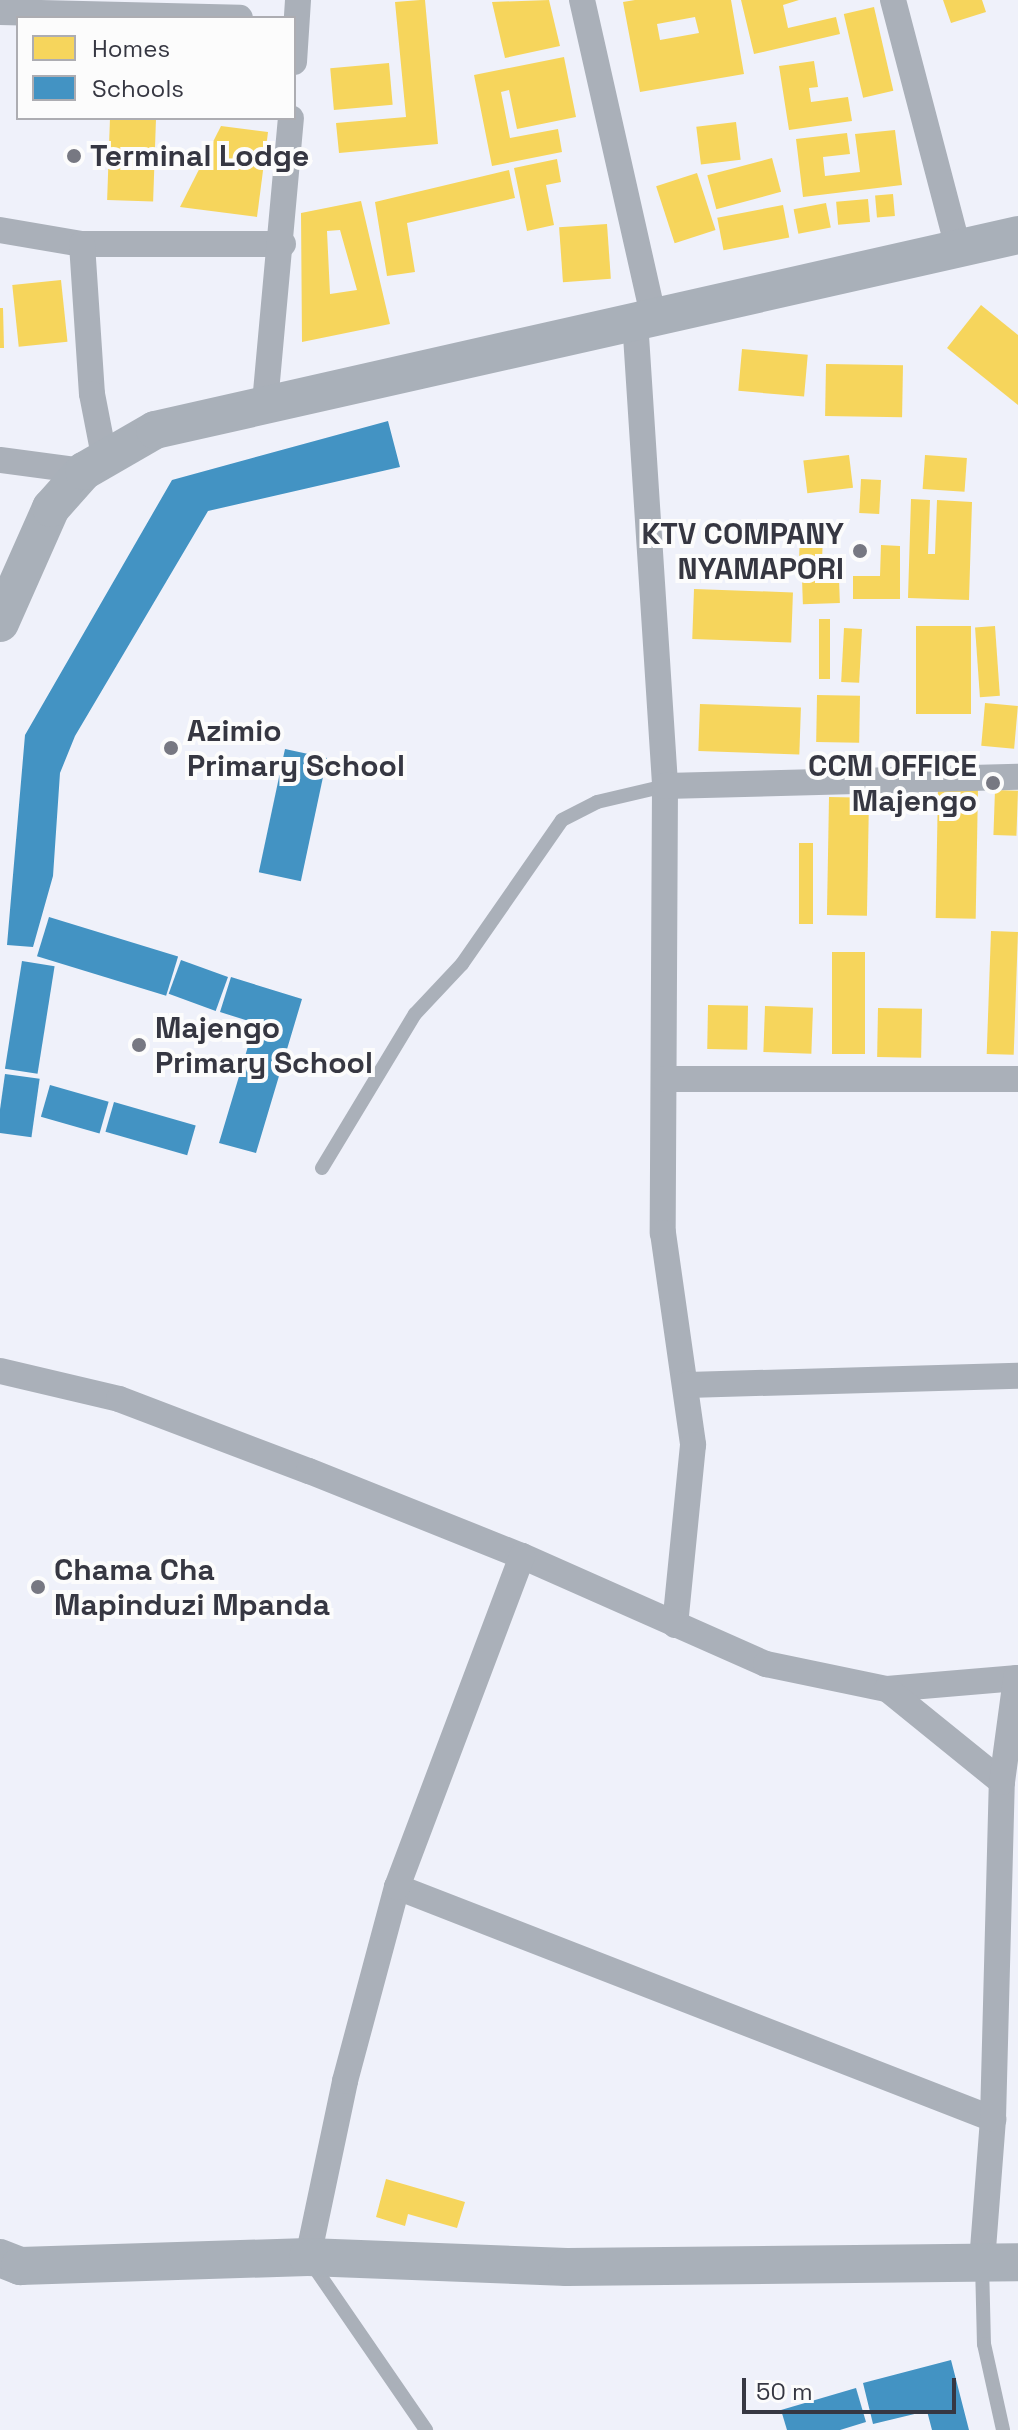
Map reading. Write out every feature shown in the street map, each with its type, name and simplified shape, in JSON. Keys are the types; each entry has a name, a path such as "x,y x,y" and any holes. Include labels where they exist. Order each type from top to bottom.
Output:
{"street":[{"path":"582,0 644,318 665,786 663,1233 687,1385 693,1445 675,1625"},
{"path":"893,0 958,248"},
{"path":"0,12 160,16"},
{"path":"265,403 283,244 291,120"},
{"path":"0,230 82,244 283,244"},
{"path":"0,623 51,508 94,463 155,430 1018,235"},
{"path":"82,244 94,463"},
{"path":"0,460 94,463"},
{"path":"665,786 1018,777"},
{"path":"664,1079 1018,1079"},
{"path":"0,1371 119,1399 522,1556 766,1664 887,1689 1017,1678 1002,1782 993,2119 1000,2262 567,2267 308,2257 7,2266"},
{"path":"687,1385 1018,1376"},
{"path":"308,2257 345,2081 397,1887 522,1556"},
{"path":"887,1689 1002,1782"},
{"path":"397,1887 993,2119"}],"lane":[{"path":"322,1168 415,1014 462,964 562,820 597,802 665,786"},
{"path":"308,2257 426,2430"},
{"path":"1000,2262 984,2344 1003,2430"}],"building: Homes":[{"path":"425,0 438,144 339,153 336,123 406,117 395,2"},
{"path":"549,0 560,46 505,58 492,2"},
{"path":"731,0 744,74 640,92 623,2","holes":["695,17 699,33 660,40 657,24"]},
{"path":"741,0 799,0 783,5 788,28 836,17 840,34 754,54"},
{"path":"943,0 982,0 986,12 951,23"},
{"path":"874,7 893,91 863,98 844,14"},
{"path":"564,57 576,117 517,129 509,90 501,92 510,138 558,129 562,152 492,166 474,75"},
{"path":"814,61 818,87 809,88 811,102 848,97 852,121 789,130 779,66"},
{"path":"389,63 393,105 334,110 330,68"},
{"path":"110,120 156,120 153,202 107,200"},
{"path":"736,122 741,160 701,165 696,127"},
{"path":"221,126 268,132 257,217 180,207"},
{"path":"895,130 902,185 803,197 796,139 847,133 850,154 823,157 825,176 860,172 855,134"},
{"path":"772,158 781,192 716,209 707,175"},
{"path":"557,159 561,182 546,185 554,225 527,231 514,168"},
{"path":"509,170 515,198 407,223 415,272 387,276 375,202"},
{"path":"697,173 716,230 675,243 656,186"},
{"path":"893,194 895,216 877,217 875,196"},
{"path":"868,199 870,222 838,225 836,202"},
{"path":"361,201 390,324 302,342 301,213","holes":["340,230 357,290 330,294 327,231"]},
{"path":"826,203 831,228 798,234 794,209"},
{"path":"783,205 789,237 724,250 717,218"},
{"path":"607,224 611,279 563,282 559,227"},
{"path":"61,280 67,342 19,347 12,285"},
{"path":"981,305 1018,335 1018,405 947,348"},
{"path":"0,308 3,308 4,348 0,348"},
{"path":"742,349 808,355 804,397 738,391"},
{"path":"826,364 903,365 902,417 825,416"},
{"path":"849,455 853,488 807,493 803,461"},
{"path":"925,455 967,458 965,492 923,489"},
{"path":"861,479 881,480 879,514 859,513"},
{"path":"911,499 930,500 928,554 935,554 937,500 972,502 969,600 908,598"},
{"path":"800,533 823,534 822,565 799,564"},
{"path":"881,545 900,546 900,599 853,599 853,576 880,576"},
{"path":"839,578 840,603 803,604 802,579"},
{"path":"694,589 793,592 791,642 692,639"},
{"path":"819,619 830,619 830,679 819,679"},
{"path":"916,626 971,626 971,714 916,714"},
{"path":"995,626 1000,696 980,697 975,627"},
{"path":"844,628 862,629 859,683 841,682"},
{"path":"817,695 860,696 859,743 816,742"},
{"path":"985,703 1018,706 1014,749 981,746"},
{"path":"700,704 801,708 799,754 698,751"},
{"path":"938,786 978,787 976,919 936,918"},
{"path":"995,790 1018,791 1016,836 993,835"},
{"path":"829,797 869,798 867,916 827,915"},
{"path":"799,843 813,843 813,924 799,924"},
{"path":"991,931 1018,932 1014,1055 987,1054"},
{"path":"832,952 865,952 865,1054 832,1054"},
{"path":"708,1005 748,1006 747,1050 707,1049"},
{"path":"765,1006 813,1008 811,1054 763,1052"},
{"path":"878,1008 922,1009 921,1058 877,1057"},
{"path":"386,2179 465,2202 457,2228 408,2214 405,2226 376,2217"}],"building: Schools":[{"path":"388,421 400,467 208,511 75,736 60,773 53,876 33,947 7,945 25,735 172,480"},
{"path":"285,749 327,758 301,881 259,872"},
{"path":"49,917 178,956 166,996 37,956"},
{"path":"181,960 228,977 216,1011 169,994"},
{"path":"22,961 55,966 38,1074 5,1069"},
{"path":"231,977 302,999 256,1153 219,1143 255,1023 220,1012"},
{"path":"5,1074 40,1079 31,1137 0,1133"},
{"path":"50,1085 109,1102 100,1134 41,1117"},
{"path":"114,1102 196,1125 187,1155 105,1132"},
{"path":"951,2360 969,2430 932,2430 927,2411 873,2424 863,2383"},
{"path":"856,2388 866,2422 840,2430 787,2430 781,2410"}],"place":[{"name":"Terminal Lodge","path":"74,156"},
{"name":"KTV COMPANY NYAMAPORI","path":"860,551"},
{"name":"Azimio Primary School","path":"171,748"},
{"name":"CCM OFFICE Majengo","path":"993,783"},
{"name":"Majengo Primary School","path":"139,1045"},
{"name":"Chama Cha Mapinduzi Mpanda","path":"38,1587"}]}
